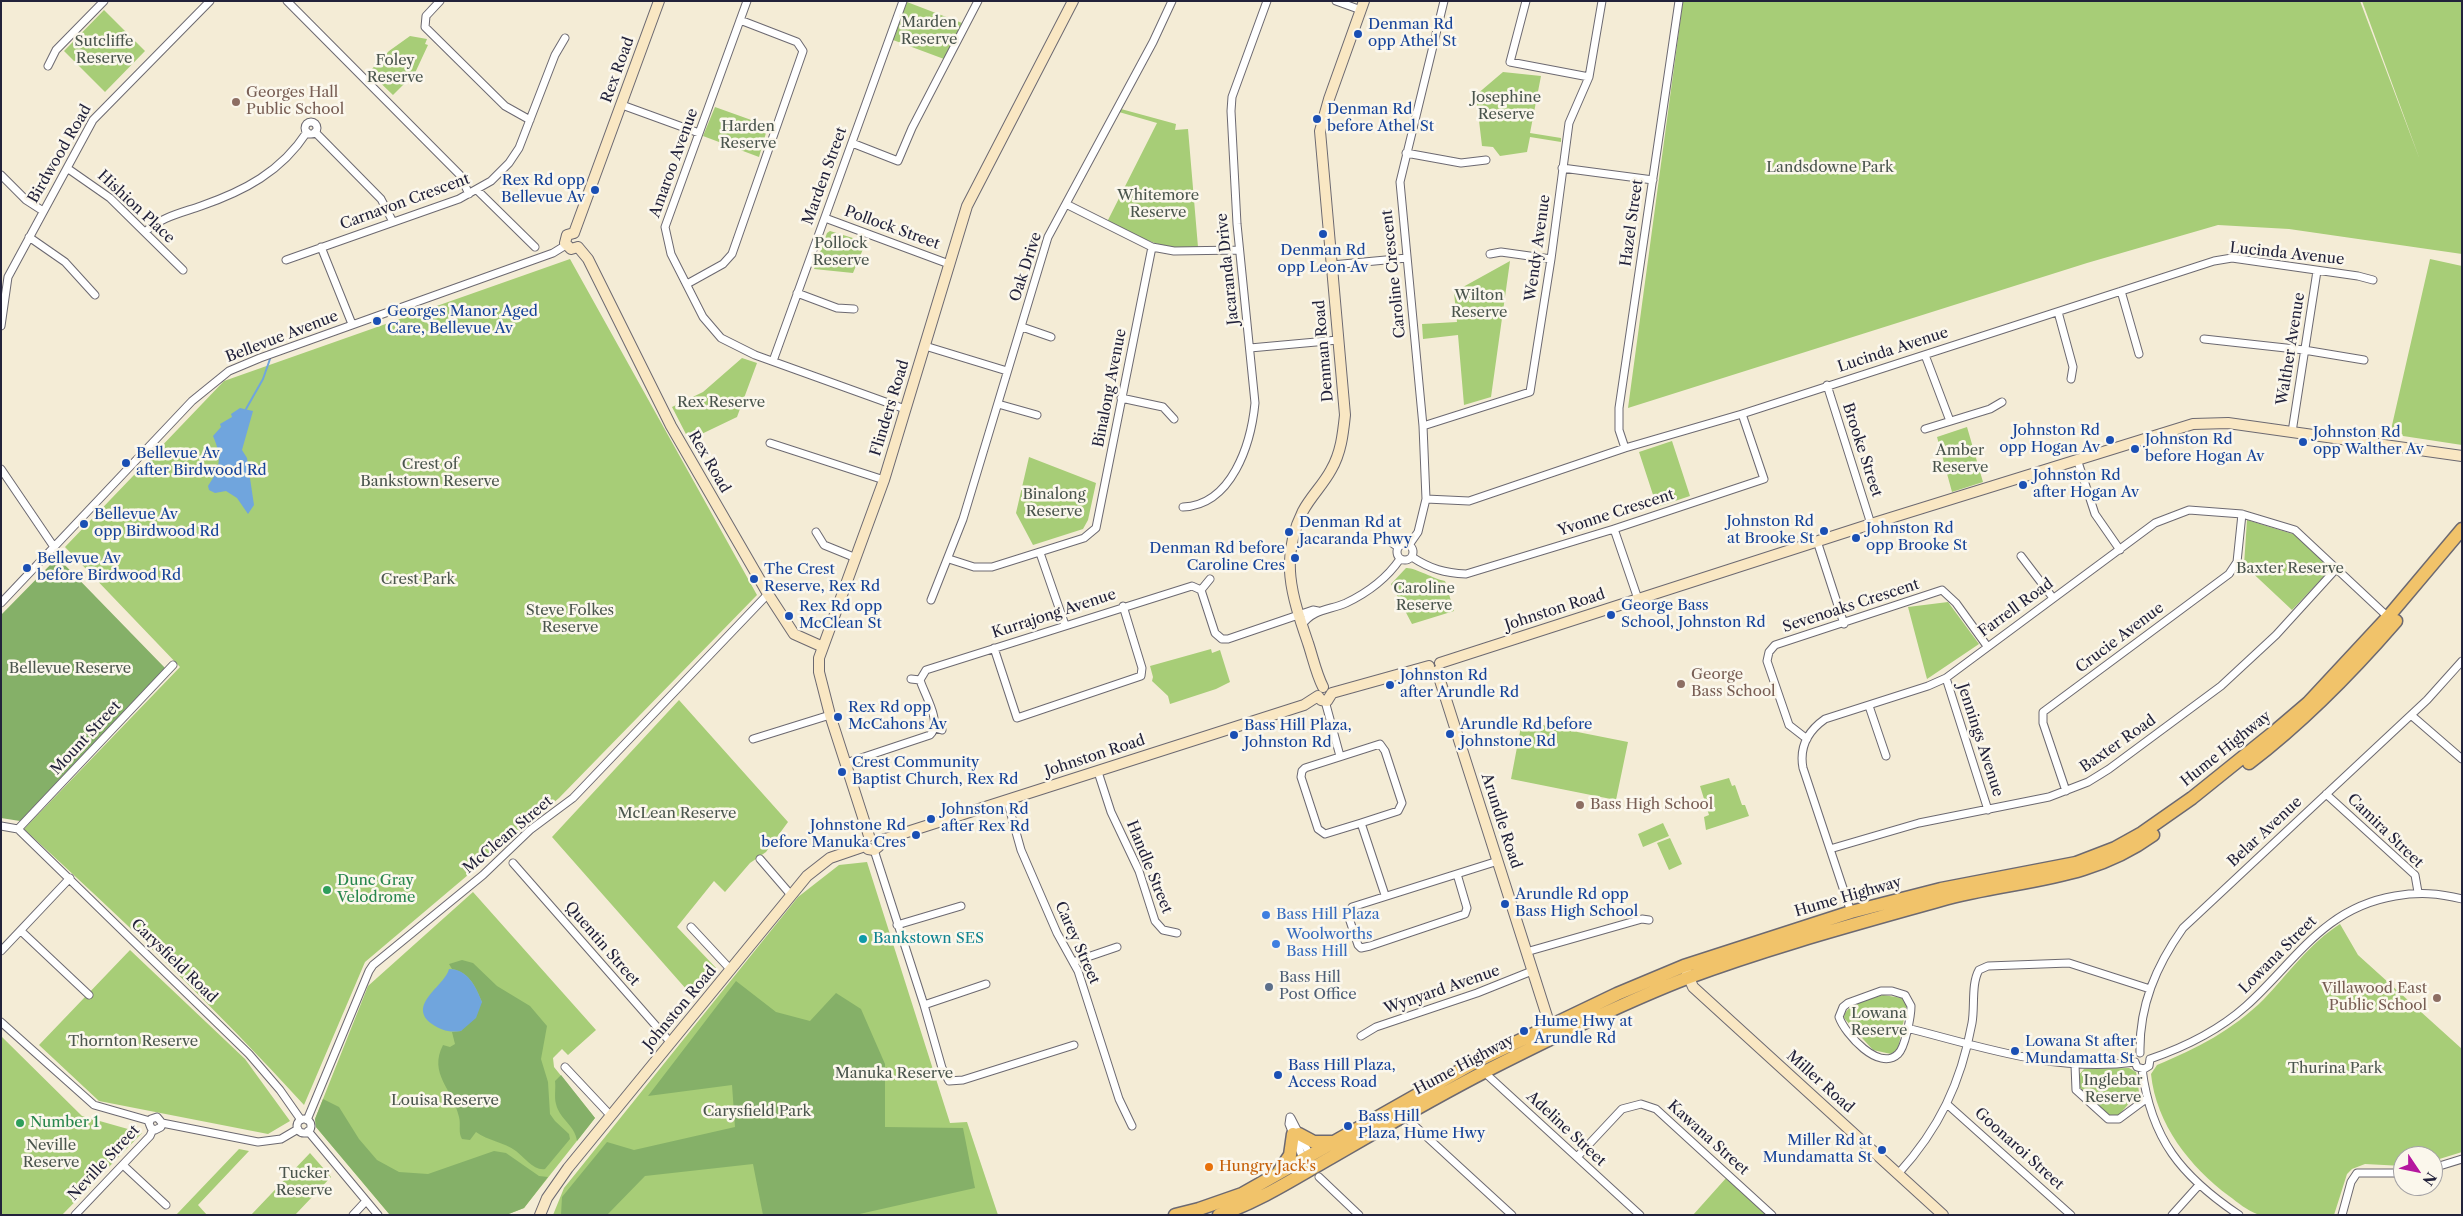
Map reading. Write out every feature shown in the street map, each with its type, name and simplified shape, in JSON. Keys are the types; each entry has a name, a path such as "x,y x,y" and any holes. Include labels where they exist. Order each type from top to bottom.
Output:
{"highway":[{"name":"Hume Highway","path":"1175,1215 1229,1199 1277,1174 1311,1166 1332,1142 1480,1066 1686,972 1851,912 1941,889 2076,863 2115,848 2142,834 2274,732 2332,679 2388,617 2462,529"},
{"name":"Hume Highway","path":"1686,972 1956,896 2080,872 2118,858 2166,826 2307,716 2361,661 2462,542"},
{"name":"Hume Highway","path":"1219,1215 1248,1204 1311,1166 1404,1116 1480,1066"},
{"path":"1277,1174 1290,1155 1296,1134 1314,1142 1332,1142"}],"street":[{"path":"48,66 56,50 104,1"},
{"name":"Birdwood Road","path":"1,326 8,277 98,112 210,1"},
{"path":"287,1 460,175 469,194"},
{"path":"440,1 426,16 421,26 504,106 530,120"},
{"name":"Rex Road","path":"574,233 659,1"},
{"name":"Amaroo Avenue","path":"747,1 665,227 671,254 702,317 720,338 738,348 905,409"},
{"name":"Marden Street","path":"773,361 903,1"},
{"path":"852,143 898,161 912,128 978,1"},
{"name":"Flinders Road","path":"872,846 865,839 869,836 830,715 819,672 819,658 884,480 967,206 1073,1"},
{"name":"Oak Drive","path":"931,600 949,559 1022,327 1048,237 1153,42 1172,1"},
{"name":"Jacaranda Drive","path":"1183,507 1199,506 1212,497 1231,477 1244,454 1250,438 1254,403 1239,250 1231,111 1232,98 1267,1"},
{"path":"1336,1 1362,6"},
{"name":"Caroline Crescent","path":"1409,545 1418,532 1426,499 1423,426 1400,190 1406,153 1444,1"},
{"path":"1526,1 1510,62 1589,76"},
{"name":"Wendy Avenue","path":"1423,426 1530,392 1551,259 1569,124 1589,76 1602,1"},
{"name":"Hazel Street","path":"1625,448 1619,430 1618,417 1679,1"},
{"name":"Denman Road","path":"1324,694 1300,620 1289,572 1292,540 1307,505 1331,472 1342,438 1345,415 1320,131 1329,99 1362,6"},
{"path":"686,284 723,264 732,254 803,51 796,42 740,20"},
{"name":"Carnavon Crescent","path":"286,260 469,194 491,181 509,163 519,148 555,55 565,38"},
{"path":"622,105 699,133"},
{"path":"145,232 159,221 253,185 279,163 306,132 306,125 311,122 317,127 315,132 381,199 393,222"},
{"path":"1406,153 1461,163 1486,160"},
{"name":"Hishion Place","path":"67,168 100,189 183,270"},
{"path":"1562,168 1653,180"},
{"path":"1,175 26,200 43,211"},
{"path":"477,190 535,247"},
{"path":"1066,204 1152,247 1174,251 1239,250"},
{"name":"Pollock Street","path":"824,218 949,264"},
{"path":"574,233 580,240 578,247 571,249 566,245 567,236 574,233"},
{"path":"29,237 65,262 95,295"},
{"name":"Bellevue Avenue","path":"1,603 192,401 220,377 260,358 553,253 566,245"},
{"path":"322,247 352,324"},
{"name":"Rex Road","path":"578,247 588,259 671,426 768,594 794,634 823,647"},
{"name":"Binalong Avenue","path":"949,559 974,567 986,568 1096,535 1121,398 1152,247"},
{"path":"1490,254 1501,252 1551,259"},
{"path":"1332,265 1406,258"},
{"name":"Lucinda Avenue","path":"1426,499 1469,501 1625,448 1742,414 2214,261 2232,258 2358,276 2373,280"},
{"name":"Walther Avenue","path":"2292,432 2317,271"},
{"path":"2121,291 2139,354"},
{"path":"797,293 836,308 854,309"},
{"path":"2058,312 2073,366 2071,379"},
{"path":"1022,327 1051,337"},
{"path":"2204,339 2304,350 2364,360"},
{"path":"1250,348 1338,340"},
{"path":"925,346 1007,371"},
{"path":"1925,354 1950,421"},
{"name":"Brooke Street","path":"1827,385 1871,524"},
{"path":"1121,398 1163,407 1174,419"},
{"path":"1925,429 1990,409 2002,402"},
{"path":"998,404 1037,415"},
{"name":"Yvonne Crescent","path":"1412,557 1428,568 1447,573 1466,574 1614,529 1764,479 1742,414"},
{"name":"Johnston Road","path":"540,1215 553,1189 611,1116 791,895 812,871 824,861 1304,705 1324,694 1435,667 1817,541 2077,458 2193,424 2228,423 2462,456"},
{"path":"770,443 884,480"},
{"path":"2077,458 2095,514 2120,550"},
{"path":"1,469 54,547"},
{"name":"Farrell Road","path":"1806,739 1813,729 1825,719 1869,706 1946,678 2155,524 2189,510 2242,514 2295,530 2388,617"},
{"name":"Crucie Avenue","path":"2066,791 2043,723 2043,712 2229,574 2237,562 2242,514"},
{"path":"1614,529 1638,599"},
{"path":"816,532 824,545 856,558"},
{"path":"1385,538 1398,548"},
{"path":"1817,541 1844,624"},
{"path":"1404,544 1409,545 1413,551 1412,557 1406,561 1400,559 1397,553 1398,548 1404,544"},
{"path":"1040,553 1065,625"},
{"path":"2021,556 2053,598"},
{"path":"1210,578 1201,590 1215,633 1222,639 1228,639 1300,620 1313,610 1318,611 1346,603 1385,578 1400,559"},
{"name":"Baxter Road","path":"1830,849 1918,823 2033,801 2088,782 2110,769 2221,686 2276,635 2337,568"},
{"name":"Kurrajong Avenue","path":"920,680 926,670 1123,606 1192,586 1201,590"},
{"name":"Sevenoaks Crescent","path":"1806,739 1793,730 1787,722 1767,661 1767,655 1775,645 1844,624 1942,590 1956,603 1988,646"},
{"name":"McClean Street","path":"304,1120 373,965 483,875 530,830 573,798 768,594"},
{"path":"994,648 1017,718 1140,676 1142,668 1123,606"},
{"name":"Belar Avenue","path":"2140,1054 2142,1019 2150,990 2164,958 2183,928 2411,715 2462,661"},
{"name":"Mount Street","path":"18,830 173,665"},
{"name":"Arundle Road","path":"1435,667 1552,1032"},
{"name":"Jennings Avenue","path":"1946,678 1988,810"},
{"path":"846,763 930,735 939,729 920,680 911,679"},
{"path":"1324,694 1340,756"},
{"path":"1869,706 1886,756"},
{"path":"753,739 830,715"},
{"path":"2411,715 2462,759"},
{"path":"1806,739 1802,755 1803,768 1851,912"},
{"path":"1376,745 1383,747 1402,803 1398,811 1361,822 1325,834 1318,829 1302,771 1305,768 1376,745"},
{"name":"Handle Street","path":"1098,772 1111,812 1139,871 1155,921 1163,930 1177,933"},
{"name":"Camira Street","path":"2326,794 2415,875 2418,892"},
{"name":"Carey Street","path":"1007,800 1021,850 1057,933 1073,962 1125,1114 1132,1126"},
{"path":"1361,822 1385,895"},
{"path":"1,826 18,830"},
{"name":"Carysfield Road","path":"18,830 70,878 249,1054 304,1120"},
{"path":"872,846 946,1078 952,1082 1074,1045"},
{"path":"760,859 791,895"},
{"path":"1457,874 1467,908 1465,914 1361,948 1358,945 1348,911 1352,907 1385,895 1498,861"},
{"name":"Quentin Street","path":"513,863 671,1043"},
{"path":"1,951 70,878"},
{"name":"Lowana Street","path":"2150,1060 2197,1040 2230,1019 2259,994 2310,940 2339,916 2366,903 2418,892 2438,893 2462,899"},
{"path":"897,925 961,906"},
{"path":"1526,952 1642,919 1650,920"},
{"path":"692,927 731,970"},
{"path":"21,931 89,995"},
{"path":"1073,962 1117,947"},
{"path":"1898,1174 1922,1144 1948,1105 1964,1062 1973,1022 1976,974 1983,967 2069,963 2150,990"},
{"name":"Wynyard Avenue","path":"1361,1036 1376,1027 1477,994 1532,971"},
{"name":"Miller Road","path":"1686,972 1693,987 1943,1215"},
{"path":"924,1005 986,984"},
{"path":"1881,991 1892,991 1905,995 1910,1002 1907,1028 1900,1052 1894,1057 1885,1058 1869,1053 1848,1033 1841,1022 1840,1012 1848,1003 1881,991"},
{"path":"1,1022 94,1105 150,1121 157,1117 162,1123 258,1142 281,1139 298,1129"},
{"path":"1907,1028 2047,1061 2075,1065 2134,1062"},
{"path":"2134,1062 2140,1054 2147,1054 2150,1060 2148,1066 2142,1069"},
{"path":"2134,1062 2137,1067 2142,1069"},
{"path":"2075,1065 2076,1090 2108,1119 2119,1120 2146,1099"},
{"name":"Adeline Street","path":"1480,1066 1640,1215"},
{"path":"565,1067 611,1116"},
{"path":"2142,1069 2146,1099 2153,1118 2168,1147 2178,1162 2200,1185 2239,1215"},
{"name":"Kawana Street","path":"1576,1157 1622,1109 1641,1104 1656,1109 1772,1215"},
{"name":"Goonaroi Street","path":"1948,1105 2071,1215"},
{"path":"1404,1116 1512,1215"},
{"path":"298,1129 297,1124 304,1120 310,1125 308,1131"},
{"path":"150,1121 150,1126 153,1130 160,1129 162,1123"},
{"path":"298,1129 304,1133 308,1131"},
{"name":"Neville Street","path":"74,1215 150,1136 153,1130"},
{"path":"308,1131 378,1215"},
{"path":"1296,1134 1311,1166 1358,1215"},
{"path":"2443,1165 2462,1159"},
{"path":"123,1165 166,1205"},
{"path":"2342,1215 2351,1182 2357,1174 2393,1173"},
{"path":"2172,1215 2200,1185"},
{"path":"353,1215 366,1201"}],"green space":[{"name":"Landsdowne Park","path":"1683,1 2360,1 2420,160 2362,1 2462,1 2462,254 2289,229 2218,225 2087,263 1628,408"},
{"name":"Marden Reserve","path":"907,2 962,23 944,59 893,40"},
{"name":"Sutcliffe Reserve","path":"104,10 145,51 105,92 64,51"},
{"name":"Foley Reserve","path":"410,36 427,39 425,44 428,45 415,73 393,95 369,72 389,51"},
{"name":"Josephine Reserve","path":"1503,72 1541,76 1530,133 1561,138 1561,142 1530,137 1527,152 1500,156 1493,147 1482,146 1476,95"},
{"name":"Harden Reserve","path":"715,107 768,126 759,157 703,136"},
{"name":"Whitemore Reserve","path":"1121,109 1176,124 1175,130 1188,129 1198,247 1174,247 1151,242 1107,222 1157,123 1119,112"},
{"name":"Pollock Reserve","path":"830,231 866,242 853,273 814,269 827,233"},
{"name":"Crest Park","path":"570,259 757,595 559,798 365,962 304,1105 237,1033 167,964 24,829 180,667 65,547 224,381"},
{"path":"2430,259 2462,266 2462,445 2390,434"},
{"name":"Wilton Reserve","path":"1510,261 1491,397 1464,405 1458,335 1423,339 1422,324 1457,322 1454,292"},
{"name":"Rex Reserve","path":"742,358 757,363 737,417 689,440 672,407 703,392"},
{"name":"Amber Reserve","path":"1967,427 1983,482 1952,492 1937,437"},
{"path":"1672,441 1690,496 1657,507 1639,452"},
{"name":"Binalong Reserve","path":"1029,457 1096,483 1088,520 1083,529 1033,545 1016,513"},
{"name":"Baxter Reserve","path":"2247,520 2296,535 2332,568 2292,610 2244,565"},
{"name":"Bellevue Reserve","path":"59,559 165,668 20,821 1,818 1,615 53,562"},
{"name":"Caroline Reserve","path":"1406,568 1414,569 1445,581 1454,611 1412,624 1391,584"},
{"path":"1948,602 1979,644 1927,679 1908,607"},
{"path":"1211,649 1212,653 1220,650 1230,682 1216,689 1170,704 1168,696 1152,681 1153,677 1150,666"},
{"name":"McLean Reserve","path":"679,700 788,822 766,852 750,863 725,892 714,881 677,927 718,970 694,998 552,837"},
{"path":"1522,721 1628,742 1616,800 1511,779"},
{"path":"1729,778 1732,786 1735,785 1742,805 1745,805 1749,816 1706,830 1704,817 1709,815 1700,786"},
{"path":"1663,823 1669,836 1643,847 1638,834"},
{"path":"1670,838 1682,864 1669,870 1657,843"},
{"name":"Carysfield Park","path":"867,862 950,1123 967,1122 998,1215 553,1215 564,1188 798,897 839,865"},
{"name":"Louisa Reserve","path":"473,892 596,1030 568,1055 562,1049 553,1058 554,1067 595,1118 524,1208 506,1215 390,1215 316,1127 315,1119 368,986"},
{"name":"Thurina Park","path":"2340,924 2358,955 2462,1049 2462,1152 2443,1158 2443,1146 2393,1146 2393,1165 2365,1164 2352,1169 2347,1174 2334,1215 2257,1214 2243,1206 2215,1184 2188,1158 2177,1143 2160,1110 2151,1074 2157,1065 2214,1038 2240,1020 2264,999 2309,949"},
{"name":"Thornton Reserve","path":"130,950 245,1059 290,1121 268,1134 99,1101 39,1045"},
{"path":"462,960 473,963 497,986 530,1006 547,1026 541,1059 548,1082 550,1114 569,1134 570,1139 545,1169 537,1168 511,1148 476,1132 470,1140 462,1139 461,1137 460,1120 456,1107 443,1081 438,1065 443,1045 450,1047 455,1044 452,1032 461,1031 482,1002 468,977 452,969 449,964"},
{"name":"Carysfield Park","path":"736,981 776,1012 810,1021 836,993 861,1009 885,1064 885,1127 963,1128 975,1188 855,1215 763,1215 753,1164 645,1176 607,1215 561,1215 562,1197 607,1142 634,1150 735,1127 732,1085 648,1096"},
{"name":"Lowana Reserve","path":"1883,995 1902,998 1907,1004 1898,1049 1891,1054 1873,1050 1844,1018 1845,1013 1854,1005"},
{"name":"Neville Reserve","path":"2,1037 82,1116 142,1133 62,1215 1,1215"},
{"name":"Inglebar Reserve","path":"2129,1068 2136,1072 2139,1092 2118,1116 2108,1115 2079,1087 2078,1076 2084,1069"},
{"path":"561,1075 595,1118 577,1141 576,1135 558,1110 556,1104 555,1081"},
{"path":"323,1099 339,1107 359,1139 377,1160 399,1172 428,1174 494,1151 506,1153 539,1176 548,1177 524,1208 506,1215 390,1215 316,1127 315,1119"},
{"name":"Tucker Reserve","path":"239,1149 249,1151 198,1205 207,1215 176,1215"},
{"name":"Tucker Reserve","path":"310,1153 331,1177 295,1215 251,1215"},
{"path":"1727,1177 1769,1215 1693,1215"}],"water":[{"path":"240,408 253,411 242,450 247,458 254,505 248,514 237,498 226,491 215,493 209,490 208,486 216,473 219,462 218,450 213,436 221,427 220,424 232,417 231,414"},
{"path":"449,969 466,975 474,985 482,1002 476,1018 461,1031 457,1032 435,1026 425,1017 423,1010 429,996"}],"waterway":[{"path":"246,409 263,379 270,359"}],"place":[{"name":"Denman Rd opp Athel St","path":"1358,34"},
{"name":"Georges Hall Public School","path":"236,102"},
{"name":"Denman Rd before Athel St","path":"1317,119"},
{"name":"Rex Rd opp Bellevue Av","path":"595,190"},
{"name":"Denman Rd opp Leon Av","path":"1323,234"},
{"name":"Georges Manor Aged Care, Bellevue Av","path":"377,321"},
{"name":"Johnston Rd opp Hogan Av","path":"2110,440"},
{"name":"Johnston Rd opp Walther Av","path":"2303,442"},
{"name":"Johnston Rd before Hogan Av","path":"2135,449"},
{"name":"Bellevue Av after Birdwood Rd","path":"126,463"},
{"name":"Johnston Rd after Hogan Av","path":"2023,485"},
{"name":"Bellevue Av opp Birdwood Rd","path":"84,524"},
{"name":"Johnston Rd at Brooke St","path":"1824,531"},
{"name":"Denman Rd at Jacaranda Phwy","path":"1289,532"},
{"name":"Johnston Rd opp Brooke St","path":"1856,538"},
{"name":"Denman Rd before Caroline Cres","path":"1295,558"},
{"name":"Bellevue Av before Birdwood Rd","path":"27,568"},
{"name":"The Crest Reserve, Rex Rd","path":"754,579"},
{"name":"George Bass School, Johnston Rd","path":"1611,615"},
{"name":"Rex Rd opp McClean St","path":"789,616"},
{"name":"George Bass School","path":"1681,684"},
{"name":"Johnston Rd after Arundle Rd","path":"1390,685"},
{"name":"Rex Rd opp McCahons Av","path":"838,717"},
{"name":"Arundle Rd before Johnstone Rd","path":"1450,734"},
{"name":"Bass Hill Plaza, Johnston Rd","path":"1234,735"},
{"name":"Crest Community Baptist Church, Rex Rd","path":"842,772"},
{"name":"Bass High School","path":"1580,805"},
{"name":"Johnston Rd after Rex Rd","path":"931,819"},
{"name":"Johnstone Rd before Manuka Cres","path":"916,835"},
{"name":"Dunc Gray Velodrome","path":"327,890"},
{"name":"Arundle Rd opp Bass High School","path":"1505,904"},
{"name":"Bass Hill Plaza","path":"1266,915"},
{"name":"Bankstown SES","path":"863,939"},
{"name":"Woolworths Bass Hill","path":"1276,944"},
{"name":"Bass Hill Post Office","path":"1269,987"},
{"name":"Villawood East Public School","path":"2437,998"},
{"name":"Hume Hwy at Arundle Rd","path":"1524,1031"},
{"name":"Lowana St after Mundamatta St","path":"2015,1051"},
{"name":"Bass Hill Plaza, Access Road","path":"1278,1075"},
{"name":"Number 1","path":"20,1123"},
{"name":"Bass Hill Plaza, Hume Hwy","path":"1348,1126"},
{"name":"Miller Rd at Mundamatta St","path":"1882,1150"},
{"name":"Hungry Jack's","path":"1209,1167"}],"park label":[{"name":"Crest of Bankstown Reserve","path":"430,474"},
{"name":"Steve Folkes Reserve","path":"570,620"},
{"name":"Manuka Reserve","path":"894,1074"}]}
